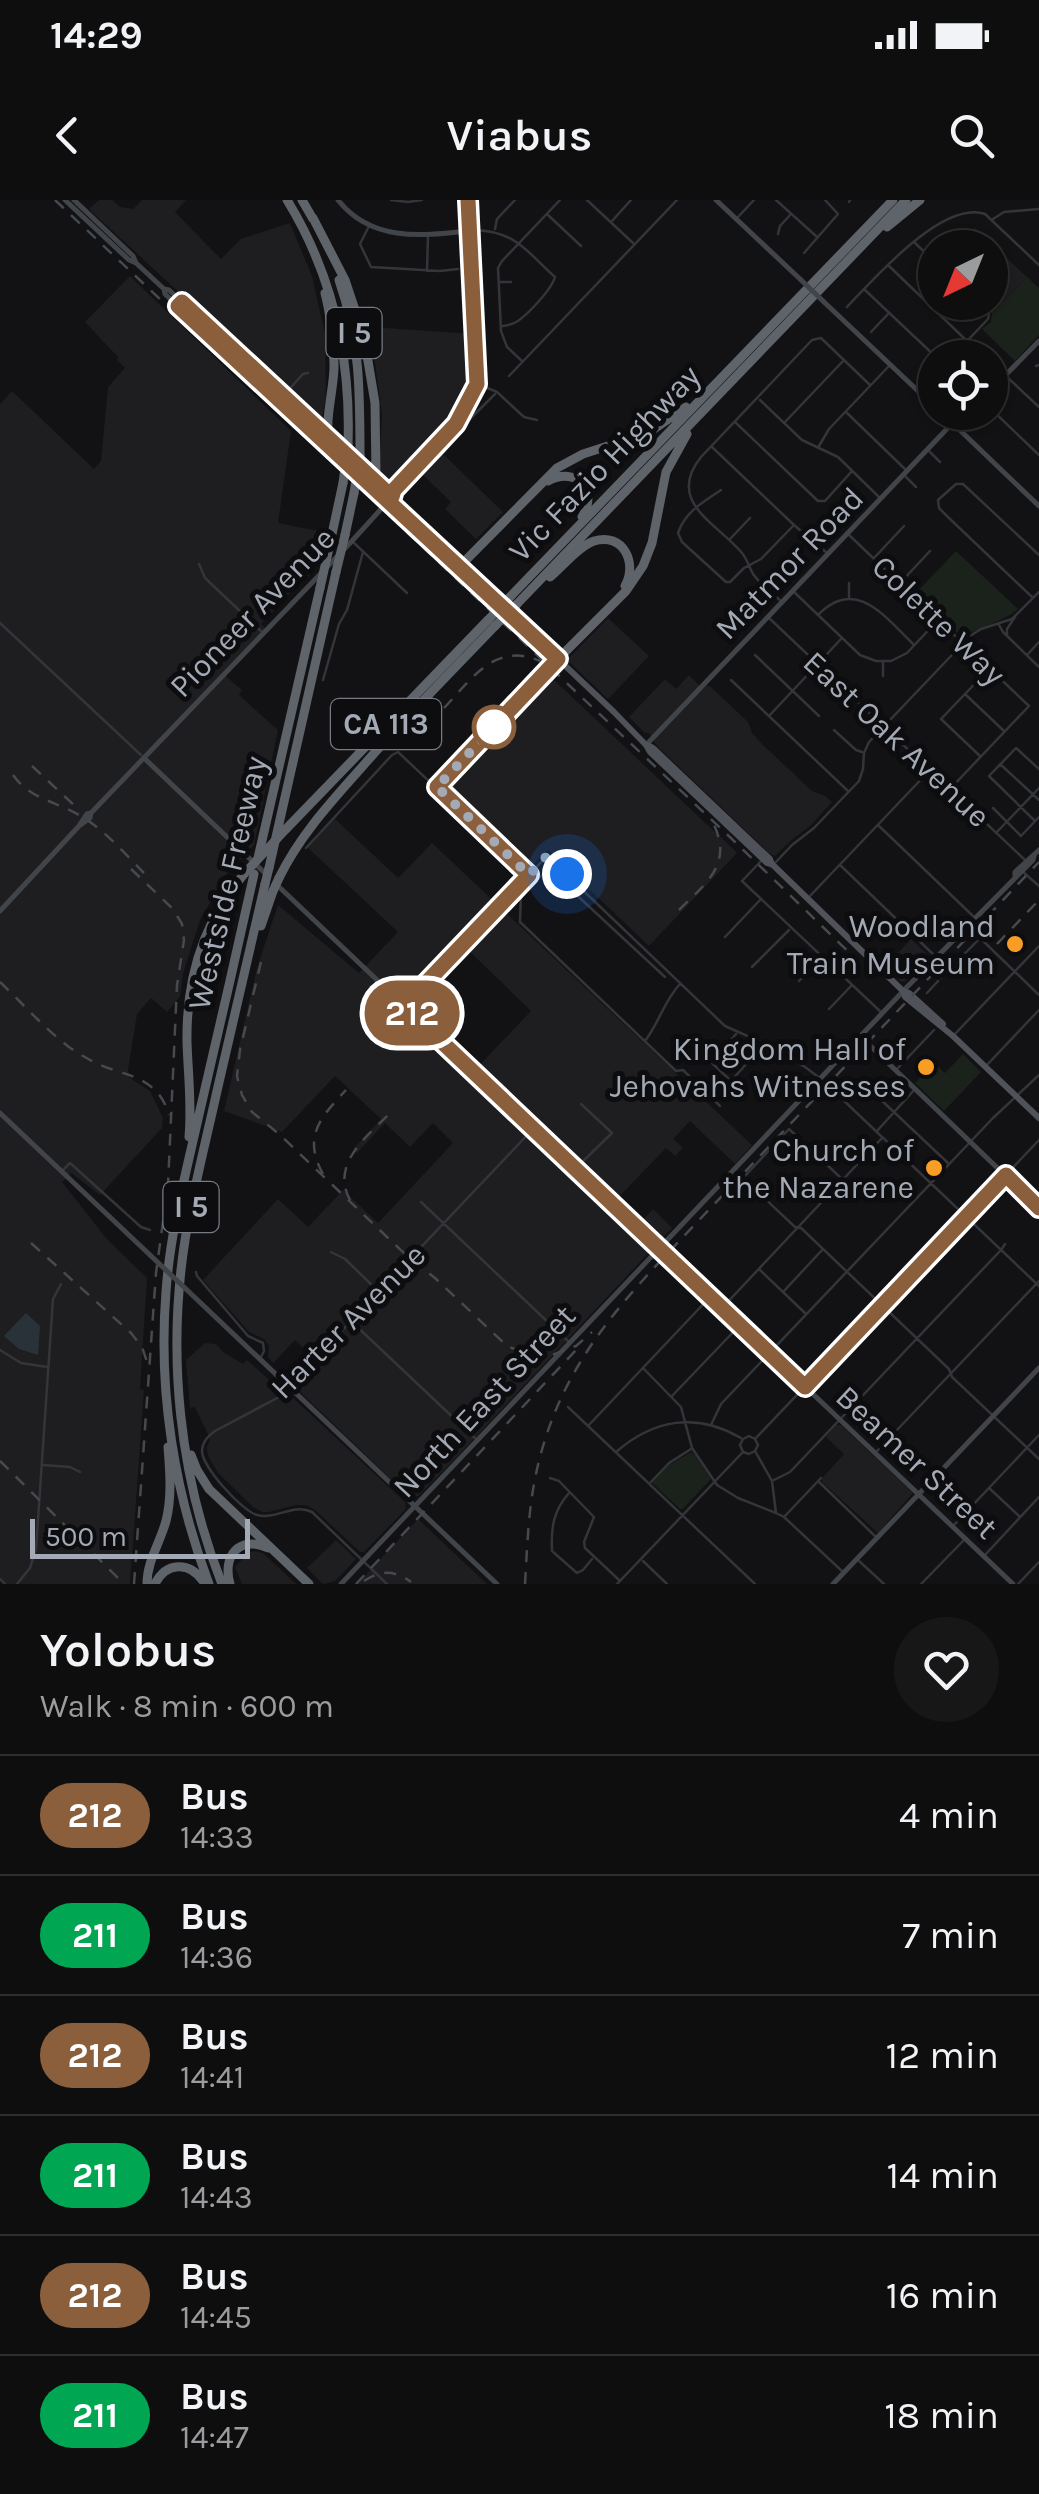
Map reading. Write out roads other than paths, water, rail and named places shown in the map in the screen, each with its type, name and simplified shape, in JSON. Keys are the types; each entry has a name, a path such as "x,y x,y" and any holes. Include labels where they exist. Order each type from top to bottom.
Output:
{"highway":[{"name":"Westside Freeway","path":"207,1584 177,1470 168,1416 164,1335 169,1259 249,874 258,858 329,548 348,444 349,402 334,304 316,256 287,200"},
{"name":"Westside Freeway","path":"269,888 269,868 336,572 348,538 360,455 360,384 353,330 334,267 302,200"},
{"path":"851,250 884,200"},
{"name":"Vic Fazio Highway","path":"183,1183 190,1124 187,1020 194,972 200,946 229,891 249,874 286,828 711,404 893,200"},
{"name":"Vic Fazio Highway","path":"514,600 562,543 722,376 906,200"},
{"path":"851,250 920,200"},
{"path":"313,218 345,280 364,338 375,403 376,477 383,488"},
{"path":"316,256 327,302 334,367 327,434 336,453 366,476 370,476 375,462"},
{"path":"459,565 557,468 583,454 656,428 722,376"},
{"path":"558,659 626,591 643,566 652,543 666,472 683,440 711,404"},
{"path":"459,565 546,482 567,476 581,482 588,500 584,514 562,543"},
{"path":"514,600 592,542 611,541 627,553 631,564 627,583 558,659"},
{"name":"Vic Fazio Highway","path":"244,976 269,888 279,878 295,847 319,815 491,623"},
{"name":"Westside Freeway","path":"222,1584 196,1502 185,1443 179,1395 178,1320 184,1243 244,976"},
{"path":"147,1584 148,1568 165,1525 170,1498 164,1335"},
{"path":"179,1395 192,1456 201,1477 214,1494 310,1584"},
{"path":"230,1584 227,1566 240,1546 259,1544 275,1552"},
{"path":"155,1584 165,1570 178,1566 194,1570 207,1584"}],"main road":[{"path":"327,434 383,488 391,502 424,536 459,565 650,752 953,1037"},
{"path":"336,453 441,544 459,565"},
{"path":"424,536 441,544"},
{"path":"646,745 654,748 773,865"},
{"path":"903,991 905,997 1039,1118"}],"street":[{"path":"66,200 129,260 136,262"},
{"path":"74,200 336,453"},
{"path":"338,200 369,226 392,234 495,231 519,243 555,277 554,284 518,321 500,326"},
{"path":"390,200 422,200"},
{"name":"Pioneer Avenue","path":"0,911 348,538 399,495 461,428 478,392 470,200"},
{"path":"495,231 497,219 515,200"},
{"path":"522,362 507,346 500,326 499,266 560,200"},
{"path":"587,200 634,244"},
{"path":"611,222 631,200"},
{"path":"509,376 677,200"},
{"path":"716,200 918,391"},
{"path":"736,218 754,200"},
{"path":"776,200 817,238"},
{"path":"804,253 838,214 825,200"},
{"path":"991,220 1009,211 1039,209"},
{"path":"847,307 887,264 936,222 973,210 982,212 1039,265"},
{"path":"547,214 581,246"},
{"path":"778,234 791,214"},
{"path":"369,226 360,244 368,266 427,271 458,269"},
{"name":"Pioneer Avenue","path":"391,502 394,490 460,418 480,380 481,345 471,230"},
{"path":"427,271 428,234"},
{"path":"914,241 918,245"},
{"path":"887,264 967,340"},
{"path":"498,282 511,282"},
{"path":"864,289 918,341"},
{"path":"871,332 889,313"},
{"path":"474,316 481,345"},
{"path":"969,340 987,320"},
{"path":"782,602 759,581 744,554 696,508 688,488 691,472 812,340 824,341 870,385"},
{"path":"1008,374 1039,340"},
{"path":"784,424 844,360"},
{"path":"819,447 826,432 890,365"},
{"path":"281,397 308,373"},
{"path":"1008,378 1039,407"},
{"path":"477,384 497,392 524,417 537,420"},
{"path":"461,428 497,392"},
{"path":"281,397 327,434"},
{"path":"758,398 802,440 832,452 881,498"},
{"path":"845,412 916,487"},
{"path":"735,422 818,501 825,501 852,471"},
{"path":"1008,425 1039,455"},
{"name":"Matmor Road","path":"646,745 946,430"},
{"path":"958,430 1039,506"},
{"path":"436,457 441,441"},
{"path":"712,447 828,554"},
{"path":"428,465 434,448"},
{"path":"928,450 940,462"},
{"path":"1034,598 939,508 938,500 960,482 1039,555"},
{"path":"721,490 686,517 679,537 726,582 761,559 794,525"},
{"path":"730,540 750,518"},
{"path":"874,558 904,526"},
{"name":"Colette Way","path":"848,534 1030,706 1005,732"},
{"path":"348,538 407,593"},
{"path":"900,583 930,551"},
{"path":"323,680 363,552"},
{"path":"198,564 205,578 263,632"},
{"path":"849,583 849,598"},
{"path":"793,591 865,658 896,659 938,620"},
{"path":"1008,638 1006,630 1039,592"},
{"path":"818,614 835,602 862,600 914,645"},
{"path":"773,865 849,792 861,778 869,742 964,644 977,631 1017,615"},
{"name":"East Oak Avenue","path":"768,617 1026,861"},
{"path":"0,623 144,758"},
{"path":"999,625 1039,667"},
{"path":"769,716 842,638"},
{"path":"1027,655 1039,642"},
{"path":"755,654 819,716"},
{"path":"437,787 558,659"},
{"path":"882,661 883,676"},
{"path":"981,757 941,719 990,668"},
{"path":"731,680 849,792"},
{"path":"950,789 1005,732 965,694"},
{"path":"834,730 864,753"},
{"path":"993,808 1021,836 1037,819 989,776 1016,748 1039,769"},
{"path":"306,848 398,752 534,880"},
{"name":"Beamer Street","path":"144,758 1014,1584"},
{"path":"1000,764 1039,800"},
{"path":"808,898 930,770"},
{"path":"996,833 1039,788"},
{"path":"878,825 974,917"},
{"path":"1014,876 1036,853"},
{"path":"1014,876 1036,853"},
{"path":"404,1006 547,856 725,1026 764,1044 821,1079 1038,1284 875,1454"},
{"path":"762,858 742,881 882,1014"},
{"path":"840,865 936,957"},
{"path":"1022,871 1039,886"},
{"path":"665,977 555,875 547,873 534,880 521,894 520,922 676,1071 682,1070 720,1106"},
{"name":"North East Street","path":"341,1584 1014,876"},
{"path":"724,937 761,899"},
{"path":"600,915 604,910"},
{"path":"752,967 791,928"},
{"path":"927,993 980,938 1039,994"},
{"path":"953,1037 1039,946"},
{"path":"798,981 822,957"},
{"path":"658,970 662,965"},
{"path":"645,1041 664,1005 681,984"},
{"path":"829,1009 852,985"},
{"path":"984,1067 1039,1010"},
{"path":"896,1070 937,1026"},
{"path":"737,1033 712,1062 730,1081 764,1044"},
{"path":"861,1037 1039,1208"},
{"path":"711,1425 721,1404 1039,1075"},
{"path":"861,1081 949,1164"},
{"path":"876,1132 915,1089"},
{"path":"575,1169 612,1133 581,1104"},
{"path":"0,1114 498,1584"},
{"name":"Harter Avenue","path":"387,1584 304,1508 269,1516 251,1513 214,1476 203,1458 202,1447 206,1438 279,1397 533,1128"},
{"path":"843,1180 788,1129 743,1178 917,1338 952,1377 1039,1459"},
{"path":"722,1308 882,1138"},
{"path":"755,1439 1039,1140"},
{"path":"62,1171 70,1162 141,1227 150,1230"},
{"path":"420,1202 570,1343"},
{"path":"772,1482 790,1472 1005,1244"},
{"path":"782,1292 823,1249"},
{"path":"332,1252 344,1258 380,1292"},
{"path":"759,1269 806,1314"},
{"path":"196,1272 248,1336 263,1344 260,1358"},
{"path":"17,1584 35,1554 54,1299 61,1284"},
{"path":"588,1426 710,1297"},
{"path":"352,1322 478,1441"},
{"path":"672,1396 740,1325"},
{"path":"0,1350 21,1362 48,1368"},
{"path":"643,1368 682,1407 692,1448 714,1481 738,1498 784,1518 844,1573"},
{"path":"833,1584 1039,1368"},
{"path":"568,1407 755,1584"},
{"path":"616,1452 634,1437 658,1426 687,1422 711,1425 743,1439"},
{"path":"756,1451 743,1452 743,1439 749,1436 758,1445 756,1451 772,1482 776,1514"},
{"path":"953,1526 1039,1436"},
{"path":"649,1484 665,1466 692,1448"},
{"path":"550,1478 594,1517 584,1545 618,1583 743,1452"},
{"path":"42,1464 80,1472"},
{"path":"784,1518 819,1480 877,1538"},
{"path":"989,1488 1020,1518"},
{"path":"570,1492 554,1518 552,1551 577,1572 594,1557"},
{"path":"984,1556 1039,1498"},
{"path":"921,1584 965,1538"},
{"path":"641,1559 668,1584"},
{"path":"857,1559 884,1584"},
{"path":"1014,1584 1039,1562"},
{"path":"0,1580 5,1584"}],"railway":[{"path":"55,200 860,963"},
{"path":"444,708 474,676 497,660 524,656 540,661"},
{"path":"32,766 77,808"},
{"path":"13,775 35,795 97,827 144,873"},
{"path":"679,910 707,882 718,863 719,839 714,825"},
{"path":"525,1584 530,1509 542,1449 566,1387 600,1333 666,1255 1039,862"},
{"path":"131,869 173,909 182,924 184,940 177,985 168,1185 156,1273 134,1584"},
{"path":"997,944 1039,900"},
{"path":"261,962 237,1076 252,1112 507,1346 530,1355 552,1355 576,1346 592,1332"},
{"path":"0,982 69,1047 154,1089 169,1115"},
{"path":"323,1174 314,1138 322,1118 346,1090"},
{"path":"350,1200 345,1187 348,1162 363,1140 392,1111"},
{"path":"31,1243 131,1333 142,1347 148,1365"},
{"path":"356,1584 578,1348"},
{"path":"0,1461 124,1584"},
{"path":"364,1581 388,1573 411,1582"}],"place":[{"name":"Woodland Train Museum","path":"1015,944"},
{"name":"Kingdom Hall of Jehovahs Witnesses","path":"926,1067"},
{"name":"Church of the Nazarene","path":"934,1168"}]}
